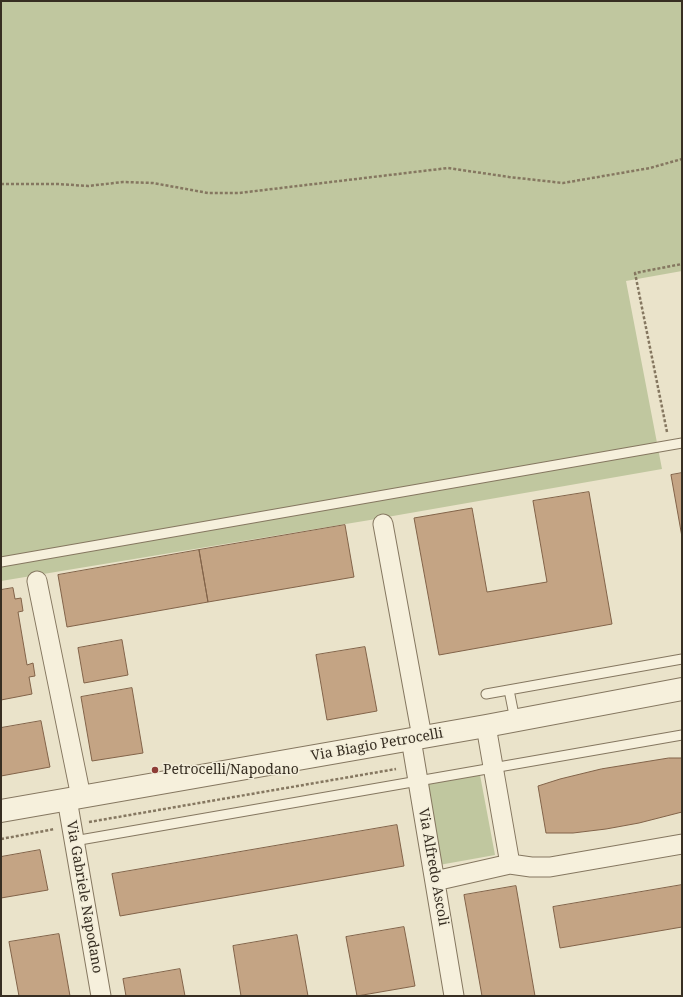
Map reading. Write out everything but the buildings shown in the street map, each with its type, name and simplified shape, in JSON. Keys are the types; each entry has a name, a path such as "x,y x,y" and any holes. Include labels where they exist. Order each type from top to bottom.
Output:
{"street":[{"name":"Via Alfredo Ascoli","path":"383,524 417,738 418,780 454,996"},
{"name":"Via Gabriele Napodano","path":"37,581 74,798 74,841 101,996"},
{"name":"Via Biagio Petrocelli","path":"1,811 486,726 682,689"},
{"path":"486,726 510,864"},
{"path":"435,881 510,864 531,867 550,867 682,844"}],"lane":[{"path":"1,562 682,443"},
{"path":"486,694 682,659"},
{"path":"509,690 515,720"},
{"path":"74,841 682,735"}],"path":[{"path":"1,184 58,184 88,186 123,182 153,183 208,193 239,193 448,168 509,177 563,182 650,168 682,159"},
{"path":"670,446 635,273 682,264"},
{"path":"127,815 394,770"},
{"path":"1,839 56,829"}],"green space":[{"path":"1,1 682,1 682,271 626,281 662,469 370,520 1,581"},
{"path":"480,775 495,855 439,865 424,785"}],"place":[{"name":"Petrocelli/Napodano","path":"155,770"}]}
